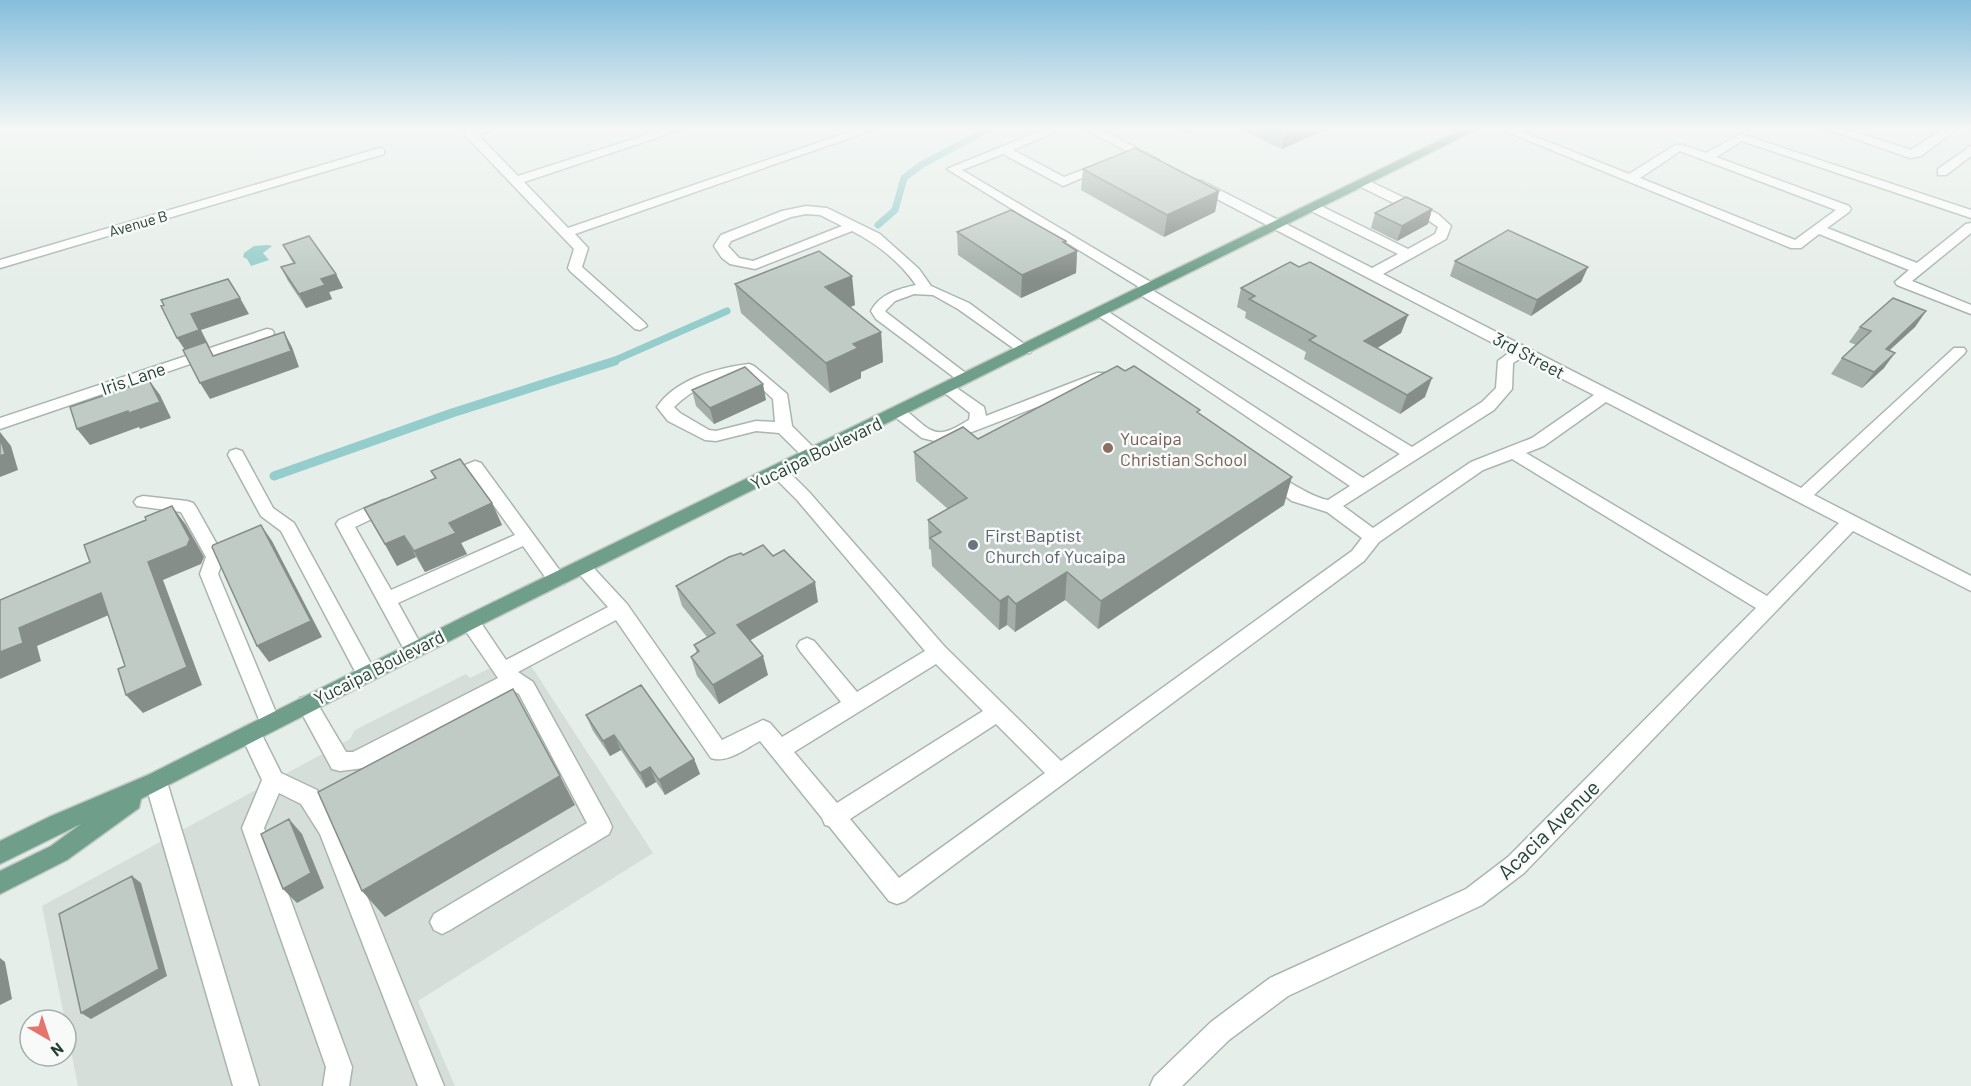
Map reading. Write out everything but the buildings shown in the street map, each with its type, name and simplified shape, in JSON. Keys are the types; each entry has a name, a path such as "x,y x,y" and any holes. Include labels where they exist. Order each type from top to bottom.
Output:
{"main road":[{"name":"Yucaipa Boulevard","path":"0,853 57,824 156,782 470,622 1374,178"},
{"name":"Yucaipa Boulevard","path":"0,882 59,853 156,782"}],"street":[{"name":"Avenue B","path":"0,264 293,178"},
{"path":"513,178 568,232 581,248 575,268 640,326"},
{"path":"516,181 526,178"},
{"path":"568,232 727,178"},
{"path":"967,178 1412,454"},
{"path":"1055,178 1063,182 1074,178"},
{"name":"3rd Street","path":"1187,178 1971,584"},
{"path":"1627,178 1796,244 1819,230 1845,209 1762,178"},
{"path":"1863,178 1971,214"},
{"path":"1363,183 1433,217 1445,226 1441,236 1374,273"},
{"path":"1313,207 1407,254"},
{"path":"853,226 755,265 741,265 723,253 721,246 726,238 806,210 823,211 853,226 875,237 914,272 926,289"},
{"path":"1971,227 1902,282 1971,310"},
{"path":"1819,230 1919,269"},
{"path":"964,378 881,316 878,311 887,300 913,289 926,289 954,300 1025,350"},
{"path":"1099,312 1364,486"},
{"name":"Iris Lane","path":"0,424 267,333"},
{"path":"1331,506 1488,406 1504,389 1506,361 1521,351"},
{"path":"1802,497 1959,351"},
{"path":"784,428 781,397 749,369 730,370 703,382 674,397 665,407 674,417 705,435 716,436 756,426 784,428 811,454"},
{"path":"898,413 929,438 948,437 977,422 991,420 1097,378 1109,376 1132,386"},
{"path":"946,387 978,411 977,422"},
{"path":"582,567 620,609 719,752 763,729 897,893 1358,556 1373,537 1477,466 1538,442 1605,395"},
{"path":"1513,452 1768,606"},
{"path":"236,455 267,512 288,527 366,674"},
{"path":"431,486 475,467 557,579"},
{"path":"1259,471 1298,498 1318,505 1331,506 1373,537"},
{"path":"779,472 803,495 938,653 1060,774"},
{"path":"410,495 345,524 414,650"},
{"path":"143,502 188,507 215,557 209,574 270,722"},
{"name":"Acacia Avenue","path":"1164,1086 1220,1031 1279,987 1474,897 1516,865 1851,522"},
{"path":"387,600 526,537"},
{"path":"307,704 340,762 356,761 620,609"},
{"path":"442,922 601,827 526,688 507,676 470,622"},
{"path":"807,646 855,704"},
{"path":"779,750 938,653"},
{"path":"834,818 997,713"},
{"path":"251,734 273,780 309,797 329,829 431,1086"},
{"path":"273,780 253,828 339,1067 336,1086"},
{"path":"156,782 246,1086"}],"shaded area":[{"path":"522,652 653,853 418,1001 455,1086 78,1086 74,1068 78,1068 78,1008 62,1008 42,906 350,739 355,730 466,674 470,678"}],"water":[{"path":"254,246 272,246 263,253 269,260 251,266 243,257 244,253"}],"waterway":[{"path":"878,225 895,210 904,178"},
{"path":"611,362 727,311"},
{"path":"274,476 452,413 615,361"}],"place":[{"name":"Yucaipa Christian School","path":"1108,448"},
{"name":"First Baptist Church of Yucaipa","path":"973,545"}]}
